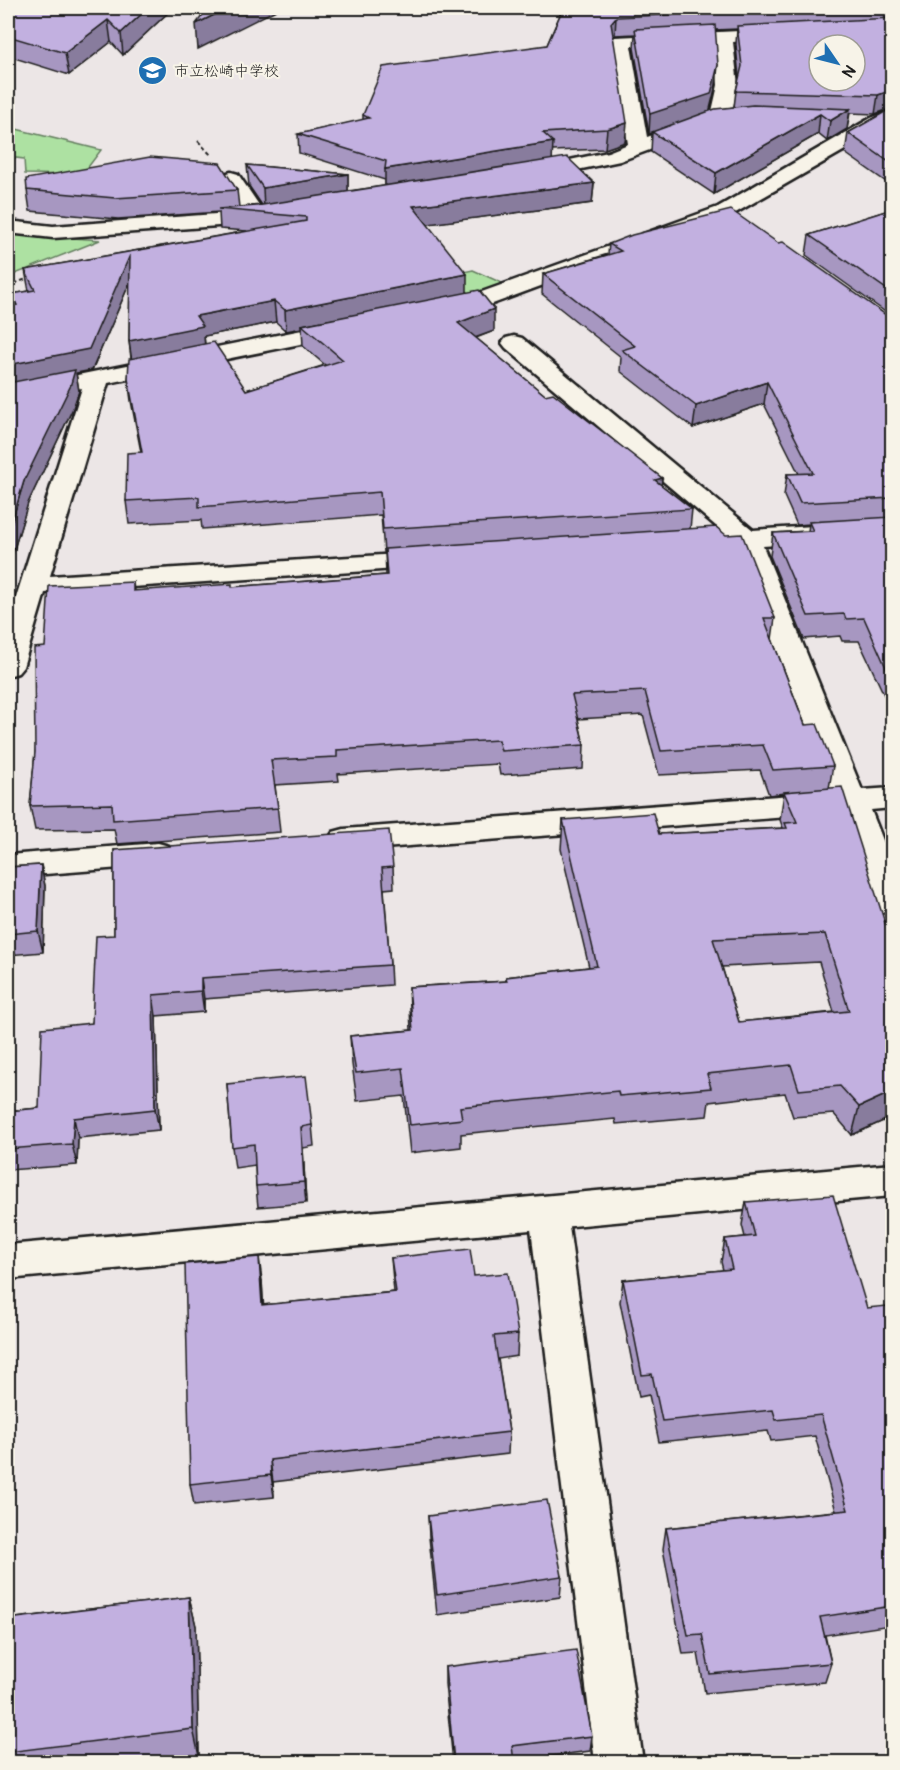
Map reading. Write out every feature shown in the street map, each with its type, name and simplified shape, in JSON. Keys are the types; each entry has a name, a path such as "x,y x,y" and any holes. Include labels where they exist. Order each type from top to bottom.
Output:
{"street":[{"path":"639,148 621,41 800,33 788,16"},
{"path":"514,176 572,167 639,148 710,121 730,119 723,36"},
{"path":"843,121 885,119"},
{"path":"424,313 471,304 725,211 885,119"},
{"path":"231,178 257,218"},
{"path":"725,211 744,224"},
{"path":"8,227 53,232 257,218 280,214"},
{"path":"8,396 98,376 366,324"},
{"path":"514,343 747,539 892,903"},
{"path":"8,667 98,376"},
{"path":"676,544 892,529"},
{"path":"35,585 450,558"},
{"path":"317,842 892,798"},
{"path":"8,866 186,852"},
{"path":"8,1262 892,1180"},
{"path":"548,1212 619,1762"}],"green space":[{"path":"8,127 101,150 82,175 25,174 24,159 8,157"},
{"path":"8,233 100,240 8,277"},
{"path":"473,270 504,284 457,301 388,288"}],"building":[{"path":"22,8 148,8 121,33 108,20 65,53 8,36 8,14"},
{"path":"208,8 228,8 196,24"},
{"path":"563,8 823,8 616,17 611,23 627,123 607,129 543,133 553,142 385,169 386,161 298,134 369,118 363,115 383,67 547,45"},
{"path":"892,18 892,90 878,95 807,93 736,91 742,66 737,26"},
{"path":"715,25 718,65 711,94 650,114 635,29"},
{"path":"753,105 850,109 830,121 820,114 716,173 652,132 715,109"},
{"path":"892,108 892,164 848,133"},
{"path":"150,157 220,163 237,190 115,198 27,190 26,179"},
{"path":"567,157 594,183 413,206 467,274 285,310 274,301 196,316 203,326 129,341 130,255 89,349 8,365 8,306 17,305 12,294 35,290 25,270 306,221 306,217 218,209 256,206"},
{"path":"247,165 348,174 263,188"},
{"path":"892,209 892,293 809,235"},
{"path":"731,210 778,243 783,242 886,315 892,316 892,498 800,503 787,474 813,473 767,382 696,406 622,350 635,346 543,274 621,251 609,244 632,235"},
{"path":"479,290 494,309 458,323 545,395 553,393 662,478 655,480 692,509 383,529 380,492 199,507 199,497 126,501 127,453 142,452 128,379 129,359 214,342 246,390 343,360 302,325"},
{"path":"75,370 70,387 24,481 8,534 8,383"},
{"path":"892,517 892,681 864,618 846,619 844,614 808,616 773,533 813,531 809,522"},
{"path":"716,527 726,535 742,534 775,618 764,618 805,725 817,724 833,766 773,770 763,745 661,751 645,691 572,695 584,745 501,751 498,740 337,750 337,757 271,760 278,808 113,820 112,804 30,806 35,752 34,648 45,647 49,586 133,582 133,591 232,584 232,587 387,575 385,549"},
{"path":"842,787 892,945 892,1092 859,1107 840,1086 799,1090 791,1065 707,1074 711,1088 619,1096 618,1091 460,1107 462,1119 410,1125 403,1068 356,1073 350,1036 413,1030 409,987 507,981 506,977 597,966 563,820 653,813 659,834 787,828 785,823 797,822 784,792","holes":["825,934 849,1011 739,1022 713,939"]},
{"path":"389,830 393,867 382,868 390,965 201,978 201,991 153,995 155,1109 74,1118 72,1144 8,1149 8,1111 39,1108 42,1028 92,1023 96,936 114,935 114,850"},
{"path":"41,865 38,931 8,934 8,867"},
{"path":"306,1076 312,1125 301,1127 304,1182 256,1186 254,1144 232,1147 227,1084"},
{"path":"833,1195 867,1308 887,1306 892,1321 892,1606 820,1617 831,1663 710,1674 702,1634 688,1635 666,1528 848,1510 821,1415 776,1420 773,1410 662,1421 652,1374 642,1375 623,1280 732,1269 725,1239 755,1236 746,1202"},
{"path":"470,1249 474,1276 508,1273 518,1334 494,1336 509,1432 270,1460 271,1475 190,1484 185,1264 259,1257 262,1305 396,1292 391,1258"},
{"path":"547,1500 562,1576 437,1595 428,1516"},
{"path":"189,1597 193,1729 8,1752 8,1619"},
{"path":"576,1650 592,1736 512,1746 514,1762 454,1762 445,1667"}],"place":[{"name":"市立松崎中学校","path":"153,71"}]}
